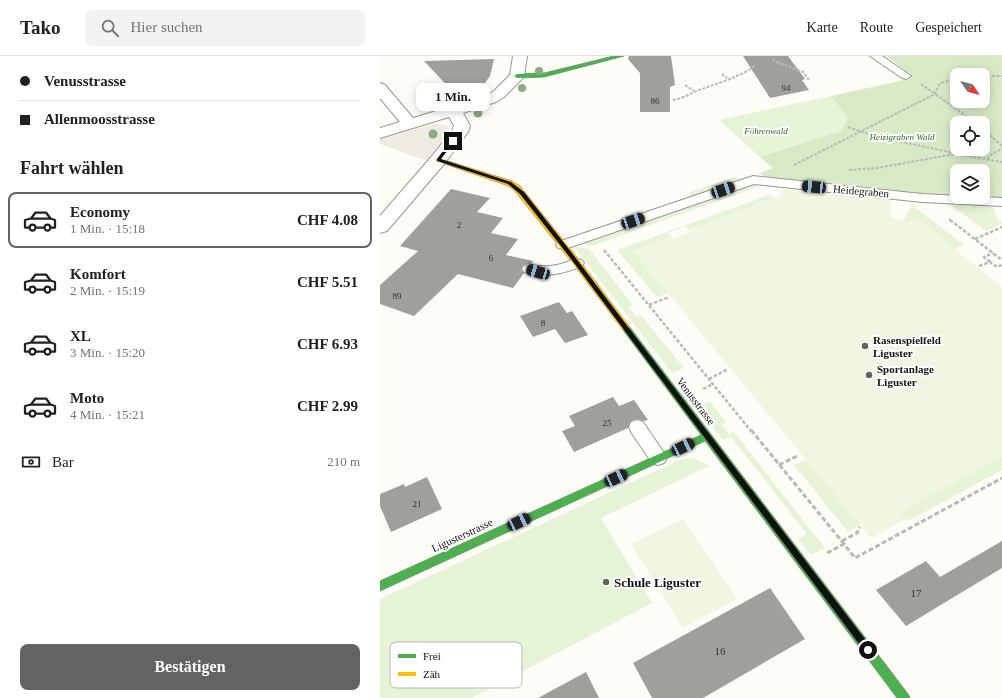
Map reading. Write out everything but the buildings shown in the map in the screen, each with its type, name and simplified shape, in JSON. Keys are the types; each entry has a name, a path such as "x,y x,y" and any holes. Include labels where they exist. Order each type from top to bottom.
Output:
{"street":[{"path":"380,133 491,99 499,94 516,76 520,56"},
{"path":"516,76 544,75 620,56"},
{"path":"380,88 410,124"},
{"path":"380,227 438,160 460,132 462,126 454,110"},
{"name":"Venusstrasse","path":"438,160 509,183 517,188 577,263 904,698"},
{"name":"Ligusterstrasse","path":"380,586 707,436"}],"lane":[{"path":"875,56 906,76"},
{"name":"Heidegraben","path":"563,245 753,180 922,198 1002,202"},
{"path":"529,269 538,272 551,272 577,263"},
{"path":"637,426 658,458"}],"path":[{"path":"772,59 803,72 810,80"},
{"path":"673,100 680,100 694,91 752,69 756,65"},
{"path":"722,74 728,78"},
{"path":"906,76 966,116"},
{"path":"990,76 1002,76"},
{"path":"797,167 790,167 935,94 940,83 950,81"},
{"path":"684,85 694,91"},
{"path":"848,127 860,132 938,148 950,152"},
{"path":"990,135 1002,146"},
{"path":"987,159 1002,149"},
{"path":"844,170 877,168 950,155"},
{"path":"968,156 1002,162"},
{"path":"922,198 1002,260"},
{"path":"974,239 1002,227"},
{"path":"602,247 855,558 1002,478"},
{"path":"993,253 984,257 997,267 1002,265"},
{"path":"979,266 990,262"},
{"path":"649,305 669,297"},
{"path":"709,379 728,369"},
{"path":"779,465 799,455"},
{"path":"805,565 843,543 857,533 860,527"}],"green space":[{"name":"Heizigraben Wald","path":"887,56 1002,56 1002,199 990,198 990,164 950,164 950,196 905,193 765,178 760,173 773,168 760,157 841,131 848,118 831,96 900,81 912,76"},
{"name":"Föhrenwald","path":"831,96 848,118 841,131 760,157 719,120"},
{"path":"734,177 741,179 691,197 688,193"},
{"path":"746,185 760,186 592,246 580,243"},
{"name":"Sportanlage Liguster","path":"783,190 892,197 889,216 906,223 917,219 1002,287 1002,457 900,512 906,519 871,538 633,251 672,237 672,239 690,232 689,230 782,195 779,192"},
{"path":"769,195 773,198 689,230 686,226 668,233 672,237 633,251 668,293 657,297 617,250"},
{"path":"949,204 993,206 996,216 1002,224 986,231"},
{"path":"912,206 964,245 954,249 917,219 906,223 903,221"},
{"path":"578,247 589,249 633,305 629,307 636,317 641,315 684,368 672,373 575,248"},
{"path":"710,401 726,422 722,425 729,434 734,432 825,548 811,555 798,539 807,534 731,437 723,440 696,406"},
{"path":"1002,457 1002,470 908,521 899,512"},
{"path":"685,458 696,459 709,466 601,518 652,603 522,672 522,642 390,642 390,688 491,688 472,698 380,698 380,599"},
{"path":"806,460 861,525 848,532 794,465"},
{"path":"683,519 737,599 683,628 631,544"}],"shaded area":[{"path":"438,123 450,127 451,132 427,161 380,144 380,139"}],"traffic: fast":[{"path":"517,76 544,75 621,56"},
{"path":"626,328 904,698"},
{"path":"380,586 707,436"}],"traffic: slow":[{"path":"438,160 509,183 517,188 577,263 626,328"}],"place":[{"name":"Rasenspielfeld Liguster","path":"865,346"},
{"name":"Sportanlage Liguster","path":"869,375"},
{"name":"Schule Liguster","path":"606,582"}],"route":[{"path":"453,141 438,160 509,183 522,193 570,254 868,650"}]}
